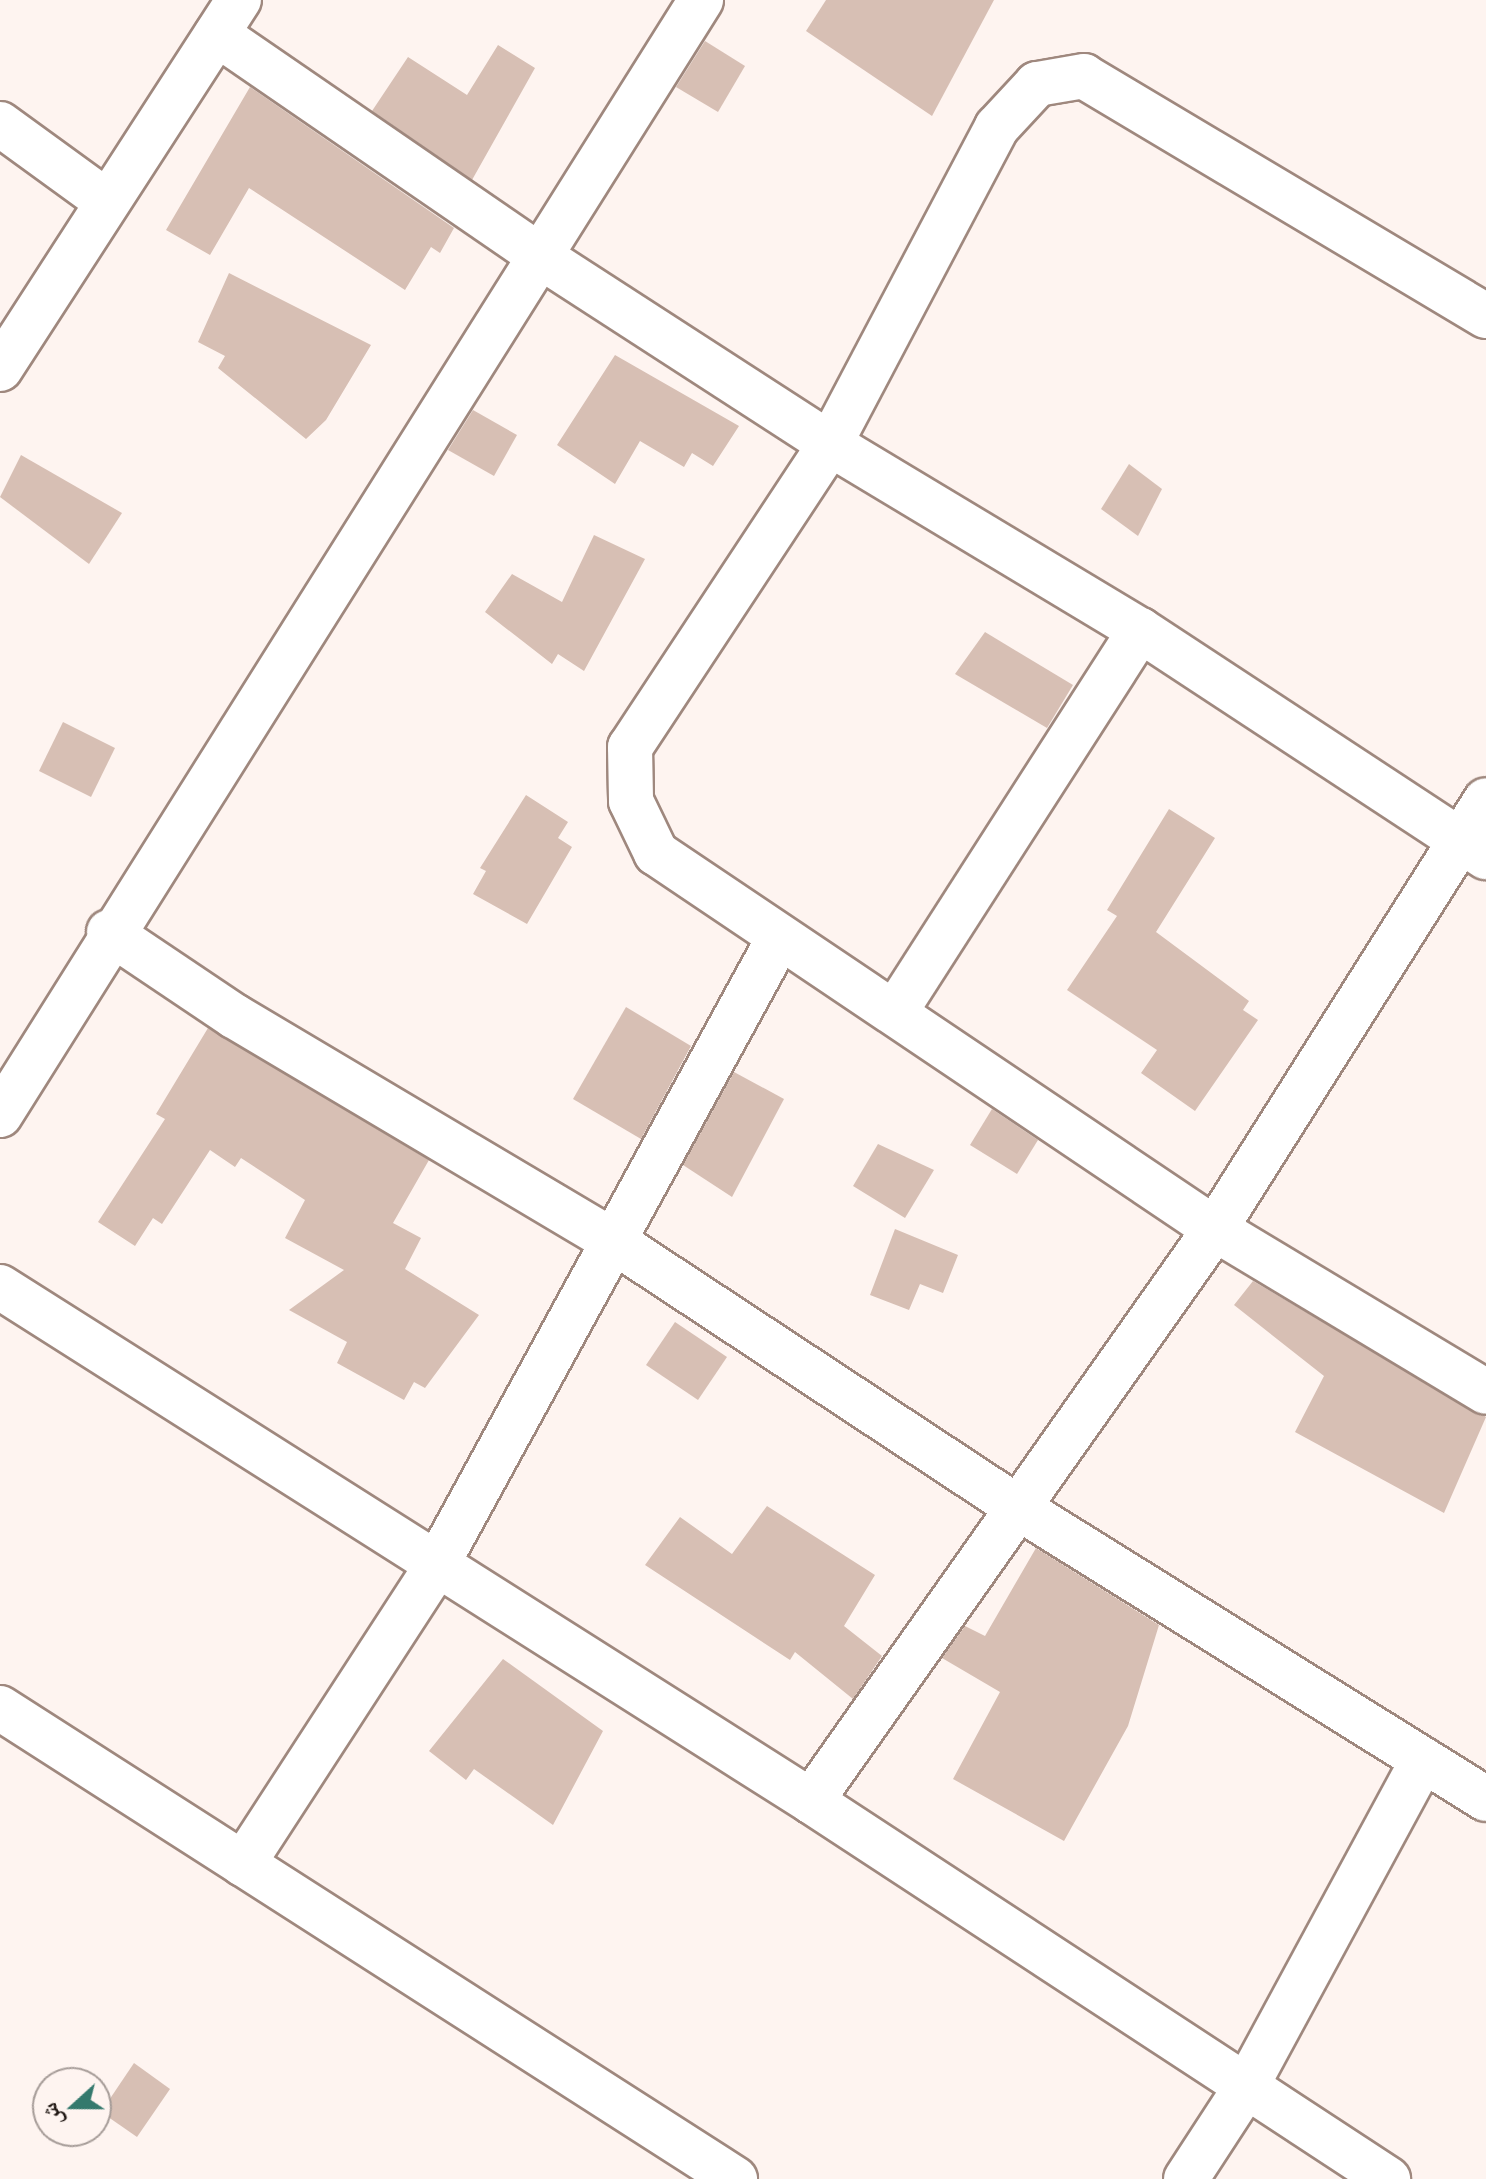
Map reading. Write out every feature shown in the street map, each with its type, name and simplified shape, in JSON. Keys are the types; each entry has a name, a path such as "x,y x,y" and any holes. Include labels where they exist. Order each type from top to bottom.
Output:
{"street":[{"path":"0,1115 109,932 701,0"},
{"path":"0,369 228,17 538,255 830,444 1140,630 1473,849"},
{"path":"1486,316 1084,76 1037,84 997,127 830,444 630,747 631,801 656,853 1215,1229 1486,1392"},
{"path":"0,124 106,201"},
{"path":"895,1012 1140,630"},
{"path":"811,1801 1014,1505 1215,1229 1473,849 1486,800"},
{"path":"109,932 234,1016 612,1240 1014,1505 1486,1799"},
{"path":"243,1864 435,1568 779,938"},
{"path":"0,1287 435,1568 811,1801 1388,2179"},
{"path":"0,1708 735,2179"},
{"path":"1186,2179 1246,2087 1423,1760"}],"building":[{"path":"826,0 994,0 932,116 806,31"},
{"path":"705,41 745,66 718,112 676,87"},
{"path":"498,45 535,68 472,180 372,111 408,57 467,95"},
{"path":"250,87 454,228 440,253 431,247 405,290 249,188 210,255 166,230"},
{"path":"229,273 371,345 326,420 306,439 218,368 225,356 198,342"},
{"path":"615,355 739,426 713,466 692,453 684,467 640,441 615,484 557,445"},
{"path":"473,410 517,435 494,476 448,450"},
{"path":"21,455 122,513 89,564 0,497"},
{"path":"1129,464 1162,489 1138,536 1101,509"},
{"path":"594,535 645,559 584,671 558,654 552,664 485,612 512,574 562,602"},
{"path":"985,632 1073,685 1047,728 955,674"},
{"path":"63,722 115,748 91,797 39,771"},
{"path":"526,795 568,822 558,838 572,847 527,924 473,894 486,871 480,868"},
{"path":"1169,809 1215,838 1156,932 1249,1001 1243,1010 1258,1020 1195,1111 1141,1073 1157,1050 1067,990 1117,916 1107,910"},
{"path":"626,1007 691,1046 641,1139 573,1099"},
{"path":"208,1028 429,1160 393,1223 421,1238 405,1269 479,1315 425,1388 414,1382 404,1400 337,1363 347,1342 289,1310 344,1270 285,1238 305,1200 241,1158 235,1167 210,1150 162,1224 153,1218 135,1246 98,1222 165,1119 156,1114"},
{"path":"734,1072 784,1099 732,1197 683,1165"},
{"path":"992,1109 1038,1140 1017,1174 970,1145"},
{"path":"878,1144 934,1170 905,1218 853,1186"},
{"path":"895,1229 958,1255 943,1293 920,1284 909,1310 870,1295"},
{"path":"1253,1281 1486,1417 1444,1513 1295,1432 1324,1376 1234,1305"},
{"path":"675,1322 727,1357 698,1400 646,1365"},
{"path":"767,1506 875,1575 844,1626 882,1656 853,1699 795,1652 790,1660 645,1565 680,1517 732,1554"},
{"path":"1036,1548 1159,1625 1128,1726 1064,1841 953,1779 1000,1692 942,1658 965,1626 985,1636"},
{"path":"503,1659 603,1731 553,1825 474,1769 466,1780 429,1751"},
{"path":"134,2063 170,2089 137,2137 112,2120 112,2096"}]}
